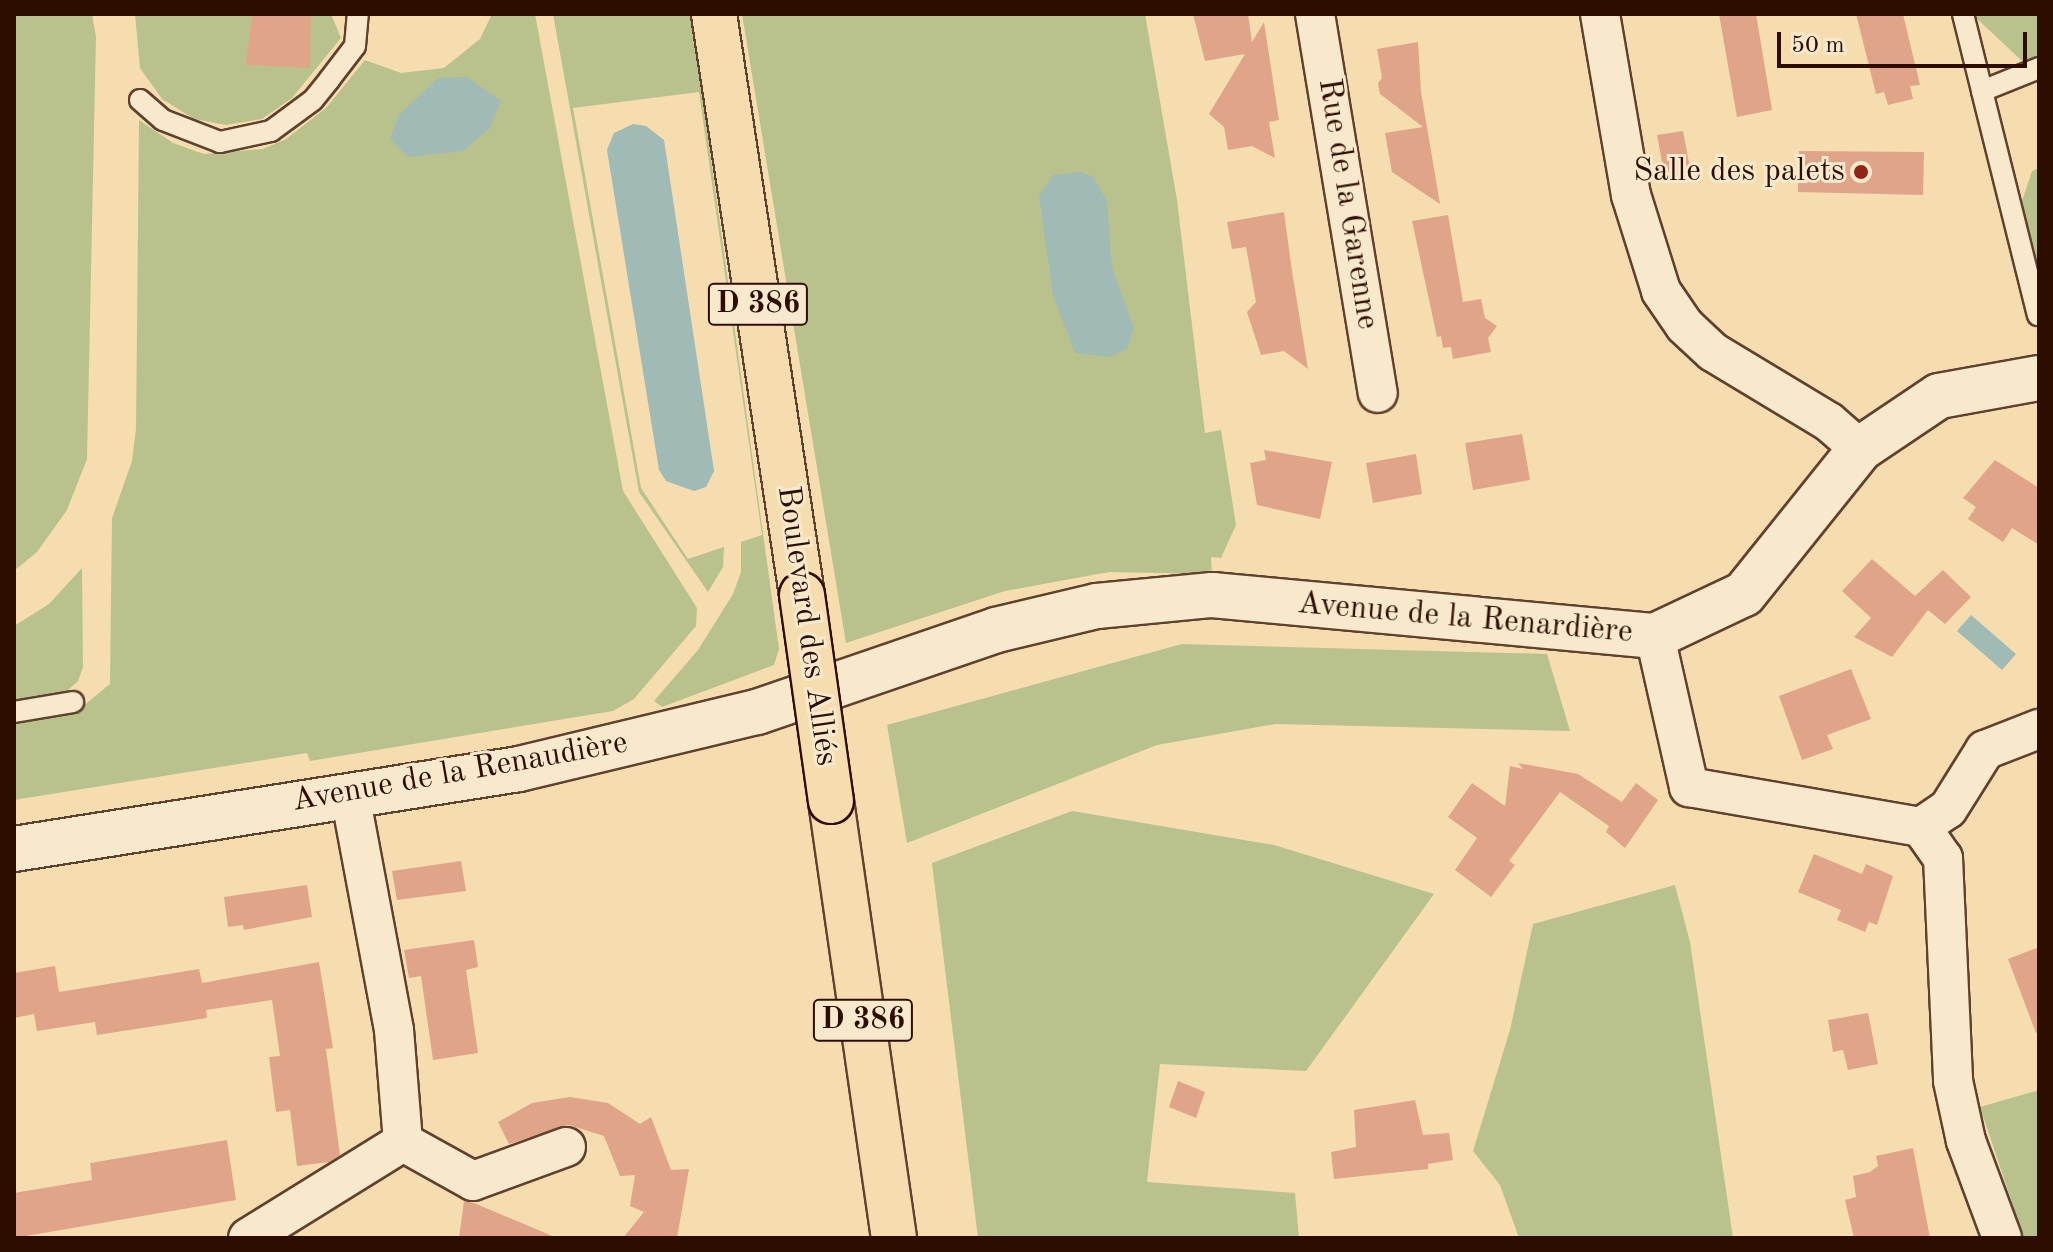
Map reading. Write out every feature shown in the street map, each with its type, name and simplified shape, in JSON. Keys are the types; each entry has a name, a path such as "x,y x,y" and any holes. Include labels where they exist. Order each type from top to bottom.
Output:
{"main road":[{"name":"Boulevard des Alliés","path":"714,14 802,595 894,1238"}],"street":[{"name":"Rue de la Garenne","path":"1315,14 1378,393"},
{"path":"1600,14 1631,195 1661,291 1685,326 1713,352 1829,422 1860,449"},
{"name":"Avenue de la Renardière","path":"898,662 996,630 1097,606 1212,595 1655,636 1744,594 1860,449 1939,396 2039,378"},
{"path":"1655,636 1689,787 1921,827 1948,809 1985,750 2039,729"},
{"name":"Avenue de la Renaudière","path":"14,849 519,769 757,712 898,662"},
{"path":"350,796 394,1030 403,1142"},
{"path":"1921,827 1943,858 1953,1081 1966,1141 2002,1238"},
{"path":"403,1142 473,1181 566,1147"},
{"path":"248,1238 403,1142"}],"lane":[{"path":"140,100 163,120 220,142 271,131 313,100 355,46 358,14"},
{"path":"1963,14 2038,315"},
{"path":"1982,91 2039,68"},
{"path":"14,712 73,702"}],"green space":[{"path":"14,14 92,14 96,37 87,459 67,510 37,552 14,571"},
{"path":"135,14 252,14 247,65 274,66 311,14 331,14 341,38 292,98 262,119 226,125 194,119 162,99 140,68"},
{"path":"492,14 535,14 623,491 697,608 696,626 634,699 613,711 310,761 307,753 14,800 14,722 77,711 110,684 112,518 132,461 136,429 139,120 173,143 204,154 263,149 286,139 326,108 365,60 401,73 444,68 480,39"},
{"path":"553,14 691,14 779,649 774,665 662,707 654,701 698,650 733,594 741,572 741,542 762,535 699,92 573,108 641,488 688,559 724,547 723,567 708,592 639,492"},
{"path":"742,14 1145,14 1177,200 1205,433 1221,430 1236,525 1221,558 1211,557 1212,574 1109,572 1005,591 846,643"},
{"path":"1972,14 2039,14 2039,81 2037,75"},
{"path":"2039,168 2039,268 2020,207 2032,171"},
{"path":"82,568 83,667 78,681 66,692 14,701 14,626 49,604"},
{"path":"1182,644 1547,654 1570,731 1275,724 1157,745 907,843 887,725"},
{"path":"1072,811 1274,845 1434,894 1306,1071 1160,1064 1147,1182 1295,1193 1299,1238 978,1238 932,863"},
{"path":"1675,885 1690,942 1733,1238 1519,1238 1500,1185 1473,1151 1510,1030 1533,924"},
{"path":"2039,1090 2039,1238 2024,1238 1980,1107"}],"water":[{"path":"467,77 501,101 489,129 463,151 408,157 390,139 398,116 438,78"},
{"path":"633,124 646,126 664,140 714,471 706,487 694,491 666,481 659,470 607,150 614,133"},
{"path":"1081,172 1093,177 1107,201 1112,268 1134,328 1127,349 1109,357 1075,353 1053,295 1039,196 1053,175"},
{"path":"1971,615 2016,654 2002,670 1957,631"}],"building":[{"path":"252,14 311,14 310,68 246,65"},
{"path":"1193,14 1248,14 1252,42 1264,22 1279,120 1269,122 1275,158 1252,146 1228,150 1224,127 1209,114 1245,54 1205,61"},
{"path":"1719,14 1756,14 1772,110 1737,117"},
{"path":"1856,14 1903,14 1920,85 1910,86 1913,99 1888,105 1884,92 1876,94"},
{"path":"1418,42 1421,92 1440,204 1392,172 1385,133 1423,127 1380,94 1378,83 1382,78 1377,49"},
{"path":"1683,131 1691,173 1665,178 1657,135"},
{"name":"Salle des palets","path":"1799,151 1924,152 1923,195 1798,192"},
{"path":"1284,212 1308,369 1284,351 1261,355 1247,312 1256,302 1246,247 1232,249 1227,222"},
{"path":"1448,215 1463,302 1481,299 1485,318 1497,326 1488,338 1491,352 1453,359 1451,347 1443,348 1441,336 1437,337 1412,221"},
{"path":"1522,434 1530,480 1473,490 1465,443"},
{"path":"1264,450 1332,462 1320,519 1257,505 1250,463 1266,460"},
{"path":"1416,454 1422,494 1373,503 1366,463"},
{"path":"1995,460 2039,488 2039,545 2012,528 2003,542 1968,519 1976,507 1963,498"},
{"path":"1872,559 1915,596 1943,570 1971,597 1945,624 1928,610 1892,657 1854,637 1871,618 1842,591"},
{"path":"1851,669 1871,719 1827,735 1833,749 1802,760 1779,696"},
{"path":"1518,763 1578,774 1622,802 1636,783 1658,800 1625,848 1606,832 1609,826 1560,792 1509,861 1515,865 1491,897 1455,870 1477,838 1448,817 1472,783 1505,806 1510,766 1523,769"},
{"path":"1814,854 1862,874 1866,864 1893,876 1877,925 1869,922 1865,932 1837,920 1841,910 1798,892"},
{"path":"461,861 466,891 397,900 392,871"},
{"path":"307,885 312,917 244,930 243,925 228,927 224,897"},
{"path":"474,940 478,967 466,970 478,1053 433,1060 421,976 409,978 404,950"},
{"path":"2039,947 2039,1033 2036,1033 2008,959"},
{"path":"319,962 333,1048 326,1049 340,1155 329,1162 297,1166 290,1110 276,1112 269,1057 280,1056 272,1000 206,1010 207,1018 97,1035 95,1022 37,1031 34,1014 14,1018 14,973 55,966 59,992 199,969 202,983"},
{"path":"1868,1013 1878,1064 1848,1070 1843,1050 1833,1052 1828,1020"},
{"path":"1178,1081 1205,1092 1196,1118 1169,1107"},
{"path":"570,1097 608,1103 640,1124 651,1117 671,1170 689,1169 677,1238 623,1238 644,1212 630,1206 635,1175 620,1176 604,1136 569,1125 509,1144 498,1122 532,1103"},
{"path":"1415,1100 1423,1135 1449,1133 1453,1160 1428,1164 1428,1169 1334,1179 1331,1152 1356,1147 1354,1110"},
{"path":"227,1140 236,1200 14,1238 14,1193 92,1180 90,1163"},
{"path":"1913,1148 1930,1238 1854,1238 1845,1200 1856,1197 1853,1176 1870,1172 1878,1166 1876,1156"},
{"path":"464,1201 474,1203 557,1238 459,1238"}],"place":[{"name":"Salle des palets","path":"1861,172"}]}
